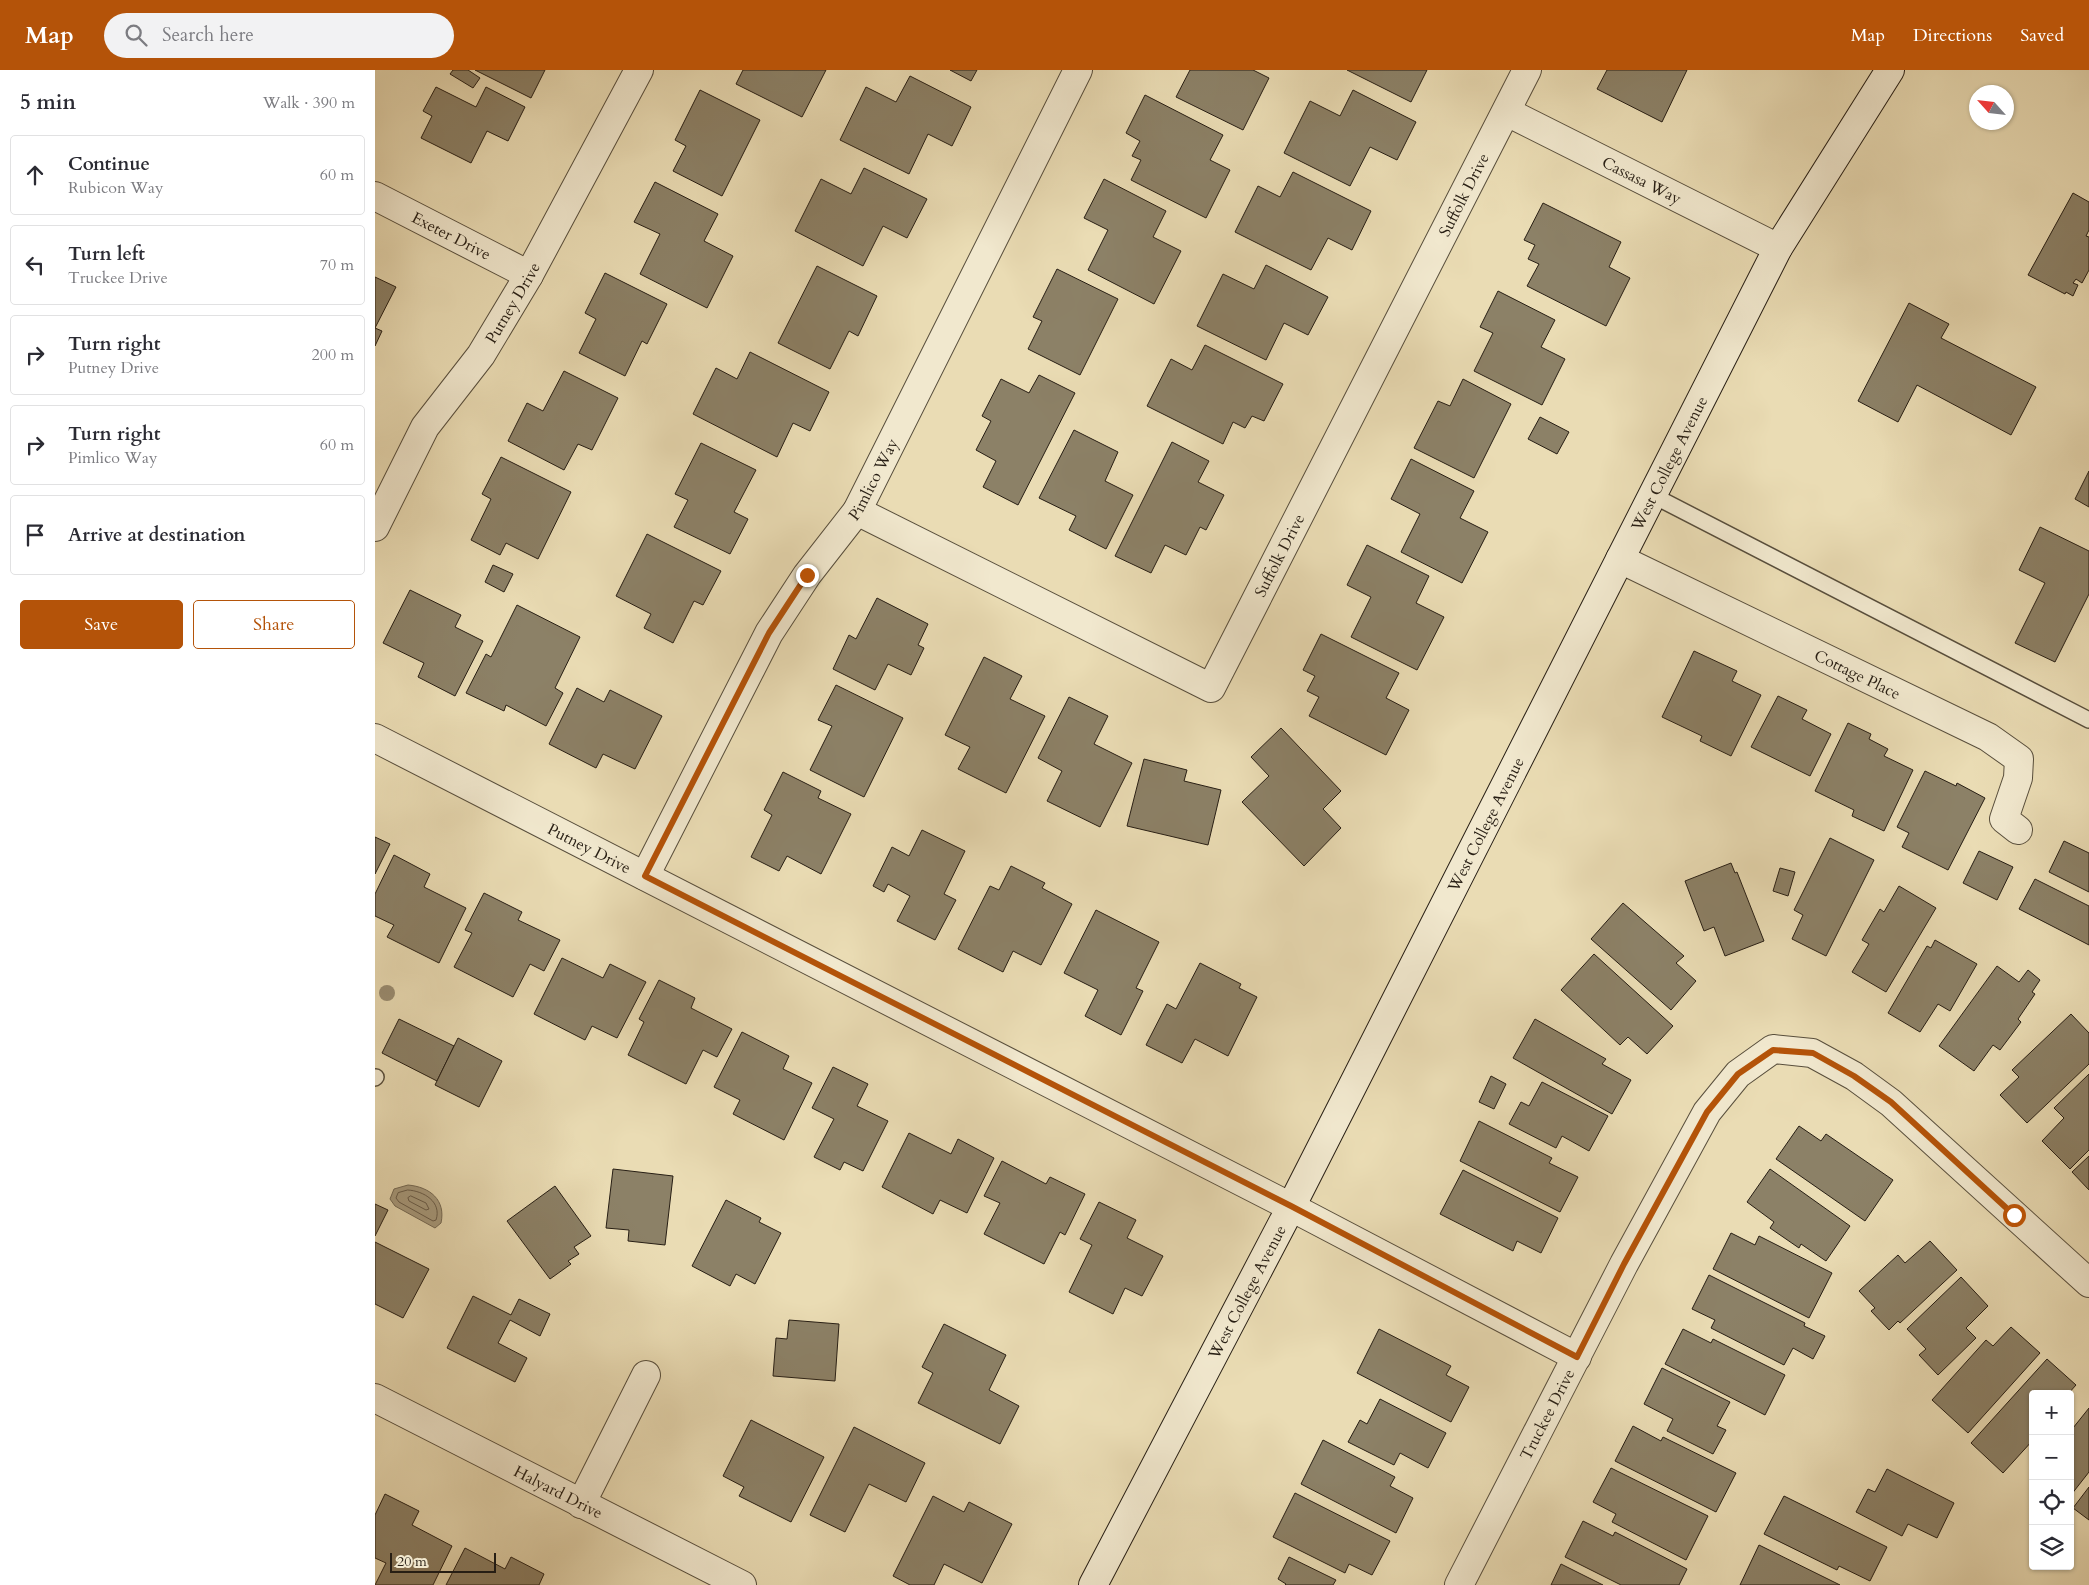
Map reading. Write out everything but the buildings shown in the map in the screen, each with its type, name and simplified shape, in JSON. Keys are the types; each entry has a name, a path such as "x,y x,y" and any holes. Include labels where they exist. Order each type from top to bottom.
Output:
{"street":[{"name":"Putney Drive","path":"375,528 425,428 481,356 529,275 639,70"},
{"name":"Pimlico Way","path":"645,876 769,633 807,575 857,511 1078,70"},
{"name":"Suffolk Drive","path":"857,511 1211,688 1527,70"},
{"name":"West College Avenue","path":"1093,1585 1291,1206 1778,248 1890,70"},
{"name":"Cassasa Way","path":"1507,112 1778,248"},
{"name":"Exeter Drive","path":"375,196 529,275"},
{"name":"Cottage Place","path":"1620,559 1988,737 2019,759 2018,778 2004,819 2018,830"},
{"name":"Putney Drive","path":"375,738 1291,1206 1577,1357"},
{"name":"Truckee Drive","path":"1459,1585 1624,1264 1707,1112 1738,1074 1773,1050 1813,1053 1854,1076 1891,1102 2089,1283"},
{"path":"581,1504 646,1375"},
{"name":"Halyard Drive","path":"375,1398 742,1585"}],"lane":[{"path":"1652,496 2089,720"}],"water":[{"path":"408,1185 416,1186 429,1192 439,1201 442,1215 441,1223 435,1228 395,1206 390,1199 394,1189"}],"route":[{"path":"807,575 769,633 645,876 1291,1206 1577,1357 1624,1264 1707,1112 1738,1074 1773,1050 1813,1053 1854,1076 1891,1102 2014,1215"}]}
